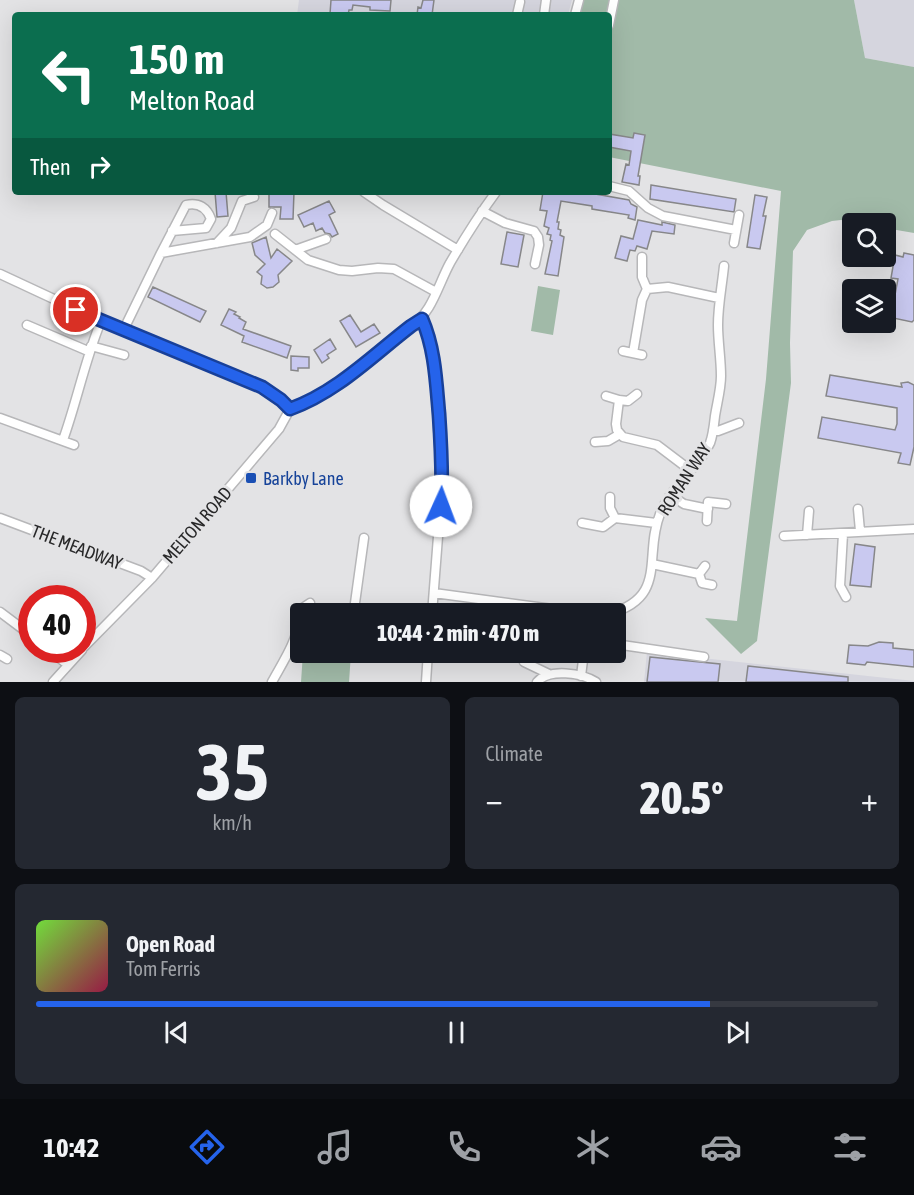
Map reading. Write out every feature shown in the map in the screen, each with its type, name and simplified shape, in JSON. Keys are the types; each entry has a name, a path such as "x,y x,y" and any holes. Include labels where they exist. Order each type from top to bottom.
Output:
{"street":[{"path":"518,12 520,2"},
{"path":"612,187 629,191 648,208 663,216 736,230"},
{"path":"368,195 458,250"},
{"path":"0,274 123,331 262,387 290,409 310,402 346,379 422,319 458,250 494,195"},
{"path":"217,243 231,228 242,201 254,197"},
{"path":"123,331 160,253 186,205 194,203 202,206 209,213 211,219 206,228 172,231"},
{"path":"482,211 505,223 534,231 539,245 535,264"},
{"path":"160,253 250,237 267,225 272,213"},
{"path":"734,243 739,215"},
{"path":"275,234 308,260 339,270 394,269 436,292"},
{"path":"295,250 326,239"},
{"path":"623,351 638,354 642,300 647,289 642,277 642,257"},
{"name":"ROMAN WAY","path":"626,608 639,597 650,579 656,523 664,504 709,445 721,378 718,326 724,266"},
{"path":"647,289 668,287 719,298"},
{"path":"422,319 433,352 441,445 442,485 433,603"},
{"path":"63,440 81,384 89,349 101,321"},
{"path":"27,325 89,349 124,355"},
{"path":"606,396 624,401 638,394"},
{"path":"624,401 616,424 620,434 631,440 657,445 690,470"},
{"name":"MELTON ROAD","path":"96,635 152,578 279,429 290,409"},
{"path":"0,418 74,445"},
{"path":"713,430 718,431 739,423"},
{"path":"596,442 608,441 620,434"},
{"path":"670,495 684,504 726,504"},
{"path":"610,497 610,508 615,518"},
{"path":"707,520 708,505"},
{"path":"858,509 860,531"},
{"path":"807,535 809,511"},
{"name":"THE MEADWAY","path":"0,518 141,571 152,578"},
{"path":"582,523 603,527 615,518 656,523"},
{"path":"784,536 914,529"},
{"path":"839,534 840,586 846,597"},
{"path":"355,603 364,538"},
{"path":"652,564 699,574"},
{"path":"699,574 705,566"},
{"path":"699,574 702,583 712,585"},
{"path":"434,593 508,603"},
{"path":"0,612 18,626"},
{"path":"626,646 704,657"},
{"path":"273,681 290,652"},
{"path":"426,682 427,663"},
{"path":"526,663 552,674 589,678 586,663"},
{"name":"MELTON ROAD","path":"53,682 67,664"},
{"path":"537,682 542,677 552,674"}],"shaded area":[{"path":"299,0 572,0 569,12 297,12"},
{"path":"854,0 914,0 914,67 865,58"},
{"path":"647,652 914,681 914,682 644,682"}],"green space":[{"path":"581,0 854,0 865,58 914,67 914,233 896,230 896,213 842,213 842,220 832,221 807,230 793,251 791,383 757,641 741,654 705,618 737,621 766,379 781,191 612,158 612,12 578,12"},
{"path":"538,286 560,290 553,335 531,331"},
{"path":"302,663 350,663 349,682 301,682"}],"building":[{"path":"331,0 391,0 390,11 370,10 370,7 353,5 352,10 349,12 330,12"},
{"path":"423,0 434,0 432,12 417,12 418,7 421,8"},
{"path":"634,133 645,135 638,176 640,176 639,185 622,182 626,164 629,165 631,151 612,148 612,134 633,138"},
{"path":"651,185 736,199 734,212 650,199"},
{"path":"215,195 226,195 228,216 217,217"},
{"path":"269,195 294,195 293,219 280,219 281,207 269,207"},
{"path":"542,195 601,195 629,200 637,207 635,220 628,218 629,215 561,201 557,222 559,222 558,229 561,230 560,235 564,237 558,276 545,274 552,241 550,240 551,235 547,234 549,228 544,226 547,211 540,210"},
{"path":"755,195 767,197 760,249 747,247"},
{"path":"329,201 335,212 329,215 338,234 332,237 322,228 316,231 313,223 304,227 298,215"},
{"path":"638,220 675,225 674,234 652,231 647,249 637,246 635,251 630,250 627,261 615,258 621,236 633,239"},
{"path":"507,232 524,235 518,267 501,264"},
{"path":"266,237 271,258 277,249 292,261 278,275 279,282 267,288 261,284 262,276 257,272 265,264 255,255 252,243"},
{"path":"904,253 914,255 914,320 912,322 896,319 898,279 891,278 893,267 896,267 896,255 903,257"},
{"path":"153,287 206,311 200,322 148,297"},
{"path":"229,309 236,312 234,314 246,322 243,329 291,346 287,358 242,342 244,336 221,325"},
{"path":"350,315 361,332 374,324 380,333 356,347 340,321"},
{"path":"330,339 336,349 327,355 329,358 322,363 314,350"},
{"path":"291,356 309,357 309,368 291,370"},
{"path":"830,375 902,387 901,383 908,382 914,385 914,447 910,465 898,463 901,453 818,438 822,417 895,430 897,424 897,408 826,396"},
{"path":"855,544 875,547 871,587 850,585"},
{"path":"879,642 893,643 893,648 914,650 914,667 867,662 865,665 847,663 849,645 868,646"},
{"path":"650,657 720,664 718,682 647,682"},
{"path":"748,666 848,677 848,682 746,682"}],"place":[{"name":"Barkby Lane","path":"251,478"}],"route":[{"path":"76,310 262,387 290,409 310,402 346,379 422,319 433,352 440,435 441,506"}]}
